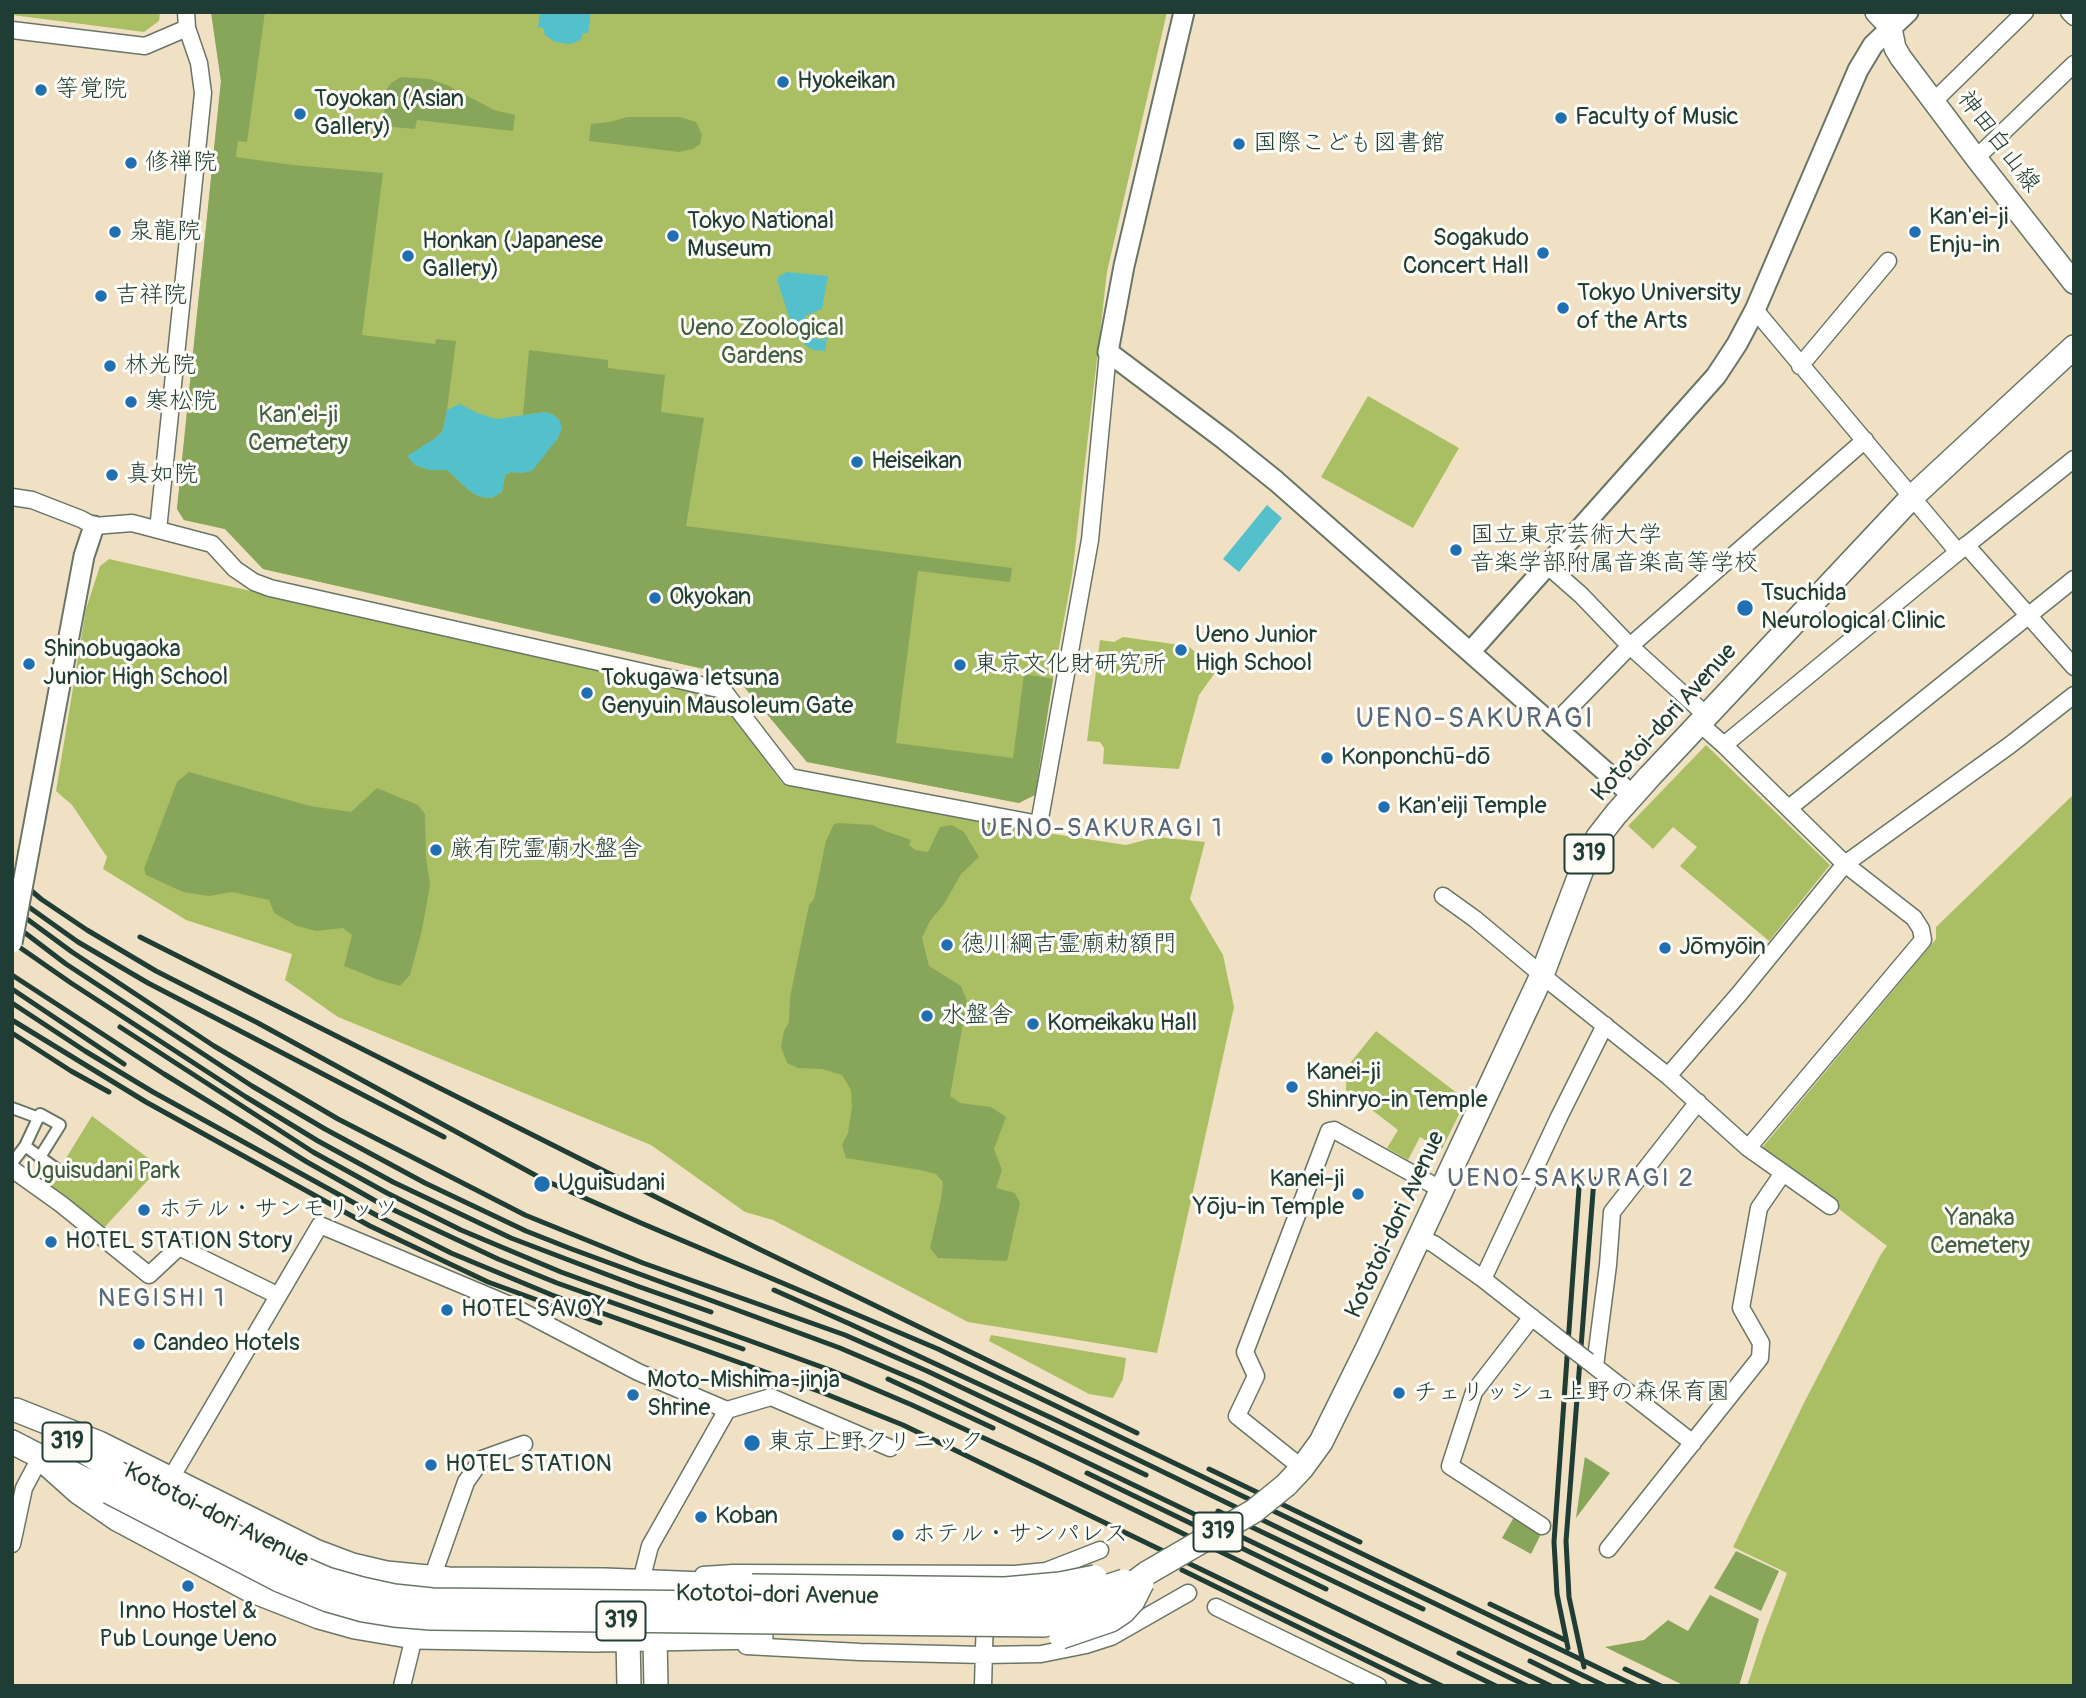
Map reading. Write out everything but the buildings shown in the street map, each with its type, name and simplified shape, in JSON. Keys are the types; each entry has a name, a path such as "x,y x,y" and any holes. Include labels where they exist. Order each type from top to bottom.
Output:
{"main road":[{"name":"神田白山線","path":"1876,12 1891,29 1895,48 1933,102 2074,283"},
{"name":"Kototoi-dori Avenue","path":"12,1442 40,1458 114,1482 327,1579 362,1589 419,1599 1013,1606 1038,1605 1069,1599 1146,1573 1254,1511 1286,1485 1321,1442 1420,1238 1542,975 1591,849 1616,814 1912,497 2074,347"},
{"name":"Kototoi-dori Avenue","path":"14,1409 114,1482"},
{"path":"14,1409 99,1443 315,1551 352,1565 386,1573 432,1578 1005,1589 1146,1573 1133,1601 1123,1612 1111,1620 1065,1636 1002,1641 818,1636 628,1640 414,1637 355,1627 319,1617 250,1590 117,1520 78,1492 40,1458"},
{"path":"641,1581 655,1639 656,1686"},
{"path":"629,1686 628,1640 641,1581"}],"street":[{"path":"12,497 32,500 94,526 132,523 212,544 235,569 254,582 270,588 723,690 790,777 1039,824 1090,540 1108,352 1127,253 1184,12"},
{"path":"1471,651 1716,376 1738,344 1858,70 1873,46 1908,12"},
{"path":"1933,102 2025,12"},
{"path":"2069,12 2074,17"},
{"path":"12,30 145,46 186,20 199,63 203,93 158,530"},
{"path":"1976,158 2074,64"},
{"path":"1800,366 1888,261"},
{"path":"1755,310 1912,497 2029,615 2074,667"},
{"path":"1108,352 1266,473 1632,795"},
{"path":"1553,725 1630,646 1865,440"},
{"path":"1724,745 2074,459"},
{"path":"12,943 84,556 94,526"},
{"path":"1548,566 1581,595 1724,745 1845,864 1914,919 1921,929 1923,940 1748,1148"},
{"path":"1788,808 2074,579"},
{"path":"1668,1076 1845,864 2010,745 2074,695"},
{"path":"1443,896 1668,1076 1748,1148 1830,1206"},
{"path":"1483,1279 1605,1025"},
{"path":"1591,1364 1608,1265 1612,1212 1698,1102"},
{"path":"12,1108 39,1118"},
{"path":"12,1163 25,1146 40,1114 60,1125 40,1157"},
{"path":"1302,1468 1237,1416 1256,1376 1245,1352 1329,1131 1334,1130 1442,1190"},
{"path":"25,1146 58,1170"},
{"path":"12,1169 61,1204 149,1275 178,1247 277,1295"},
{"path":"1608,1549 1760,1358 1761,1343 1741,1308 1759,1208 1783,1173"},
{"path":"171,1478 320,1225 510,1306 638,1372 726,1410 771,1397 890,1448"},
{"path":"1420,1238 1434,1244 1483,1279 1693,1443"},
{"path":"1532,1317 1474,1392 1450,1466 1542,1526"},
{"path":"726,1410 650,1546 641,1581 733,1573 986,1574 1046,1571 1100,1550"},
{"path":"432,1578 466,1482 482,1459 524,1444"},
{"path":"12,1544 24,1488 40,1458"},
{"path":"983,1686 986,1574"},
{"path":"655,1639 817,1650 1041,1654 1086,1645 1124,1630 1188,1593"},
{"path":"1216,1607 1378,1686"},
{"path":"402,1686 414,1637"}],"green space":[{"path":"12,12 160,12 159,21 144,32 12,15"},
{"name":"Ueno Zoological Gardens","path":"211,12 1167,12 1107,272 1072,576 1032,794 1019,803 807,762 735,676 263,569 225,529 184,520 177,509 221,81"},
{"name":"Kan'ei-ji Cemetery","path":"211,12 265,12 247,142 238,141 236,157 383,173 362,335 435,344 436,339 456,341 443,430 408,456 415,465 429,470 447,470 471,492 492,498 502,492 505,475 511,472 522,473 560,421 545,412 523,415 529,350 608,360 608,368 665,375 661,412 704,418 686,526 1012,568 1010,582 918,571 896,743 1013,758 1024,674 1053,679 1035,795 1019,803 807,762 735,676 263,569 225,529 184,520 177,509 221,81"},
{"path":"401,77 429,79 447,85 494,110 515,115 513,131 417,120 415,129 383,126 386,90"},
{"path":"627,117 680,117 696,122 702,135 700,144 693,149 679,152 589,141 591,124"},
{"path":"1368,396 1459,448 1413,528 1321,477"},
{"path":"109,559 720,697 782,783 1047,833 1126,845 1157,837 1205,842 1190,899 1223,955 1234,1007 1157,1353 968,1322 773,1220 745,1212 651,1145 338,1017 285,980 292,954 186,920 103,869 107,857 72,805 56,791 86,609 100,566"},
{"path":"1123,637 1188,646 1217,670 1199,695 1179,769 1103,764 1104,748 1100,742 1087,741 1100,640 1114,642"},
{"path":"1706,745 1830,865 1769,941 1680,866 1697,847 1673,827 1653,849 1628,826"},
{"path":"189,772 310,806 351,812 377,788 418,805 425,814 430,885 410,975 400,986 344,966 352,935 343,928 316,931 297,926 274,913 269,900 232,892 209,896 183,892 146,875 144,869 177,782"},
{"name":"Yanaka Cemetery","path":"2074,794 2074,1686 1747,1686 1787,1573 1733,1547 1806,1399 1887,1246 1761,1149 1936,939 1936,927"},
{"path":"834,824 872,825 911,840 909,845 915,850 928,852 940,827 952,825 964,832 979,857 961,874 922,938 929,966 961,986 967,1001 950,1096 960,1103 991,1107 1006,1117 994,1149 1002,1170 996,1188 1015,1193 1020,1203 1007,1261 938,1258 930,1248 943,1182 936,1174 920,1170 846,1158 842,1145 848,1133 852,1106 851,1090 842,1075 822,1069 798,1068 787,1063 781,1047 789,1022 790,997 809,905 814,899 826,841"},
{"path":"1376,1031 1466,1100 1442,1149 1420,1137 1408,1160 1387,1148 1398,1130 1346,1090 1347,1067"},
{"name":"Uguisudani Park","path":"92,1116 160,1167 102,1230 47,1189"},
{"path":"991,1335 1126,1358 1123,1379 1113,1398 1089,1394 989,1341"},
{"path":"1585,1456 1610,1473 1576,1518"},
{"path":"1514,1517 1542,1532 1531,1554 1502,1538"},
{"path":"1736,1551 1779,1571 1761,1611 1714,1588"},
{"path":"1710,1595 1759,1619 1739,1686 1685,1686 1605,1647 1644,1640 1668,1620 1688,1631"}],"water":[{"path":"540,12 591,12 588,33 583,33 581,39 574,43 555,42 545,35 543,28 538,27"},
{"path":"787,272 828,276 822,309 805,316 807,337 823,340 824,337 827,338 825,351 806,346 794,332 778,283 778,277"},
{"path":"460,404 497,419 545,412 554,415 562,428 558,438 532,471 505,475 502,492 492,498 481,497 471,492 447,470 429,470 415,465 407,456 437,437 443,430 447,410"},
{"path":"1267,505 1282,518 1239,572 1223,559"}],"railway":[{"path":"12,874 41,899 87,930 156,971 258,1023 544,1180 938,1349 1636,1686"},
{"path":"12,895 78,942 148,983 444,1137"},
{"path":"12,908 72,952 214,1046 338,1119 525,1215 643,1263 845,1335 1146,1475"},
{"path":"12,923 66,964 252,1086 425,1183 526,1231 840,1348 922,1383 1551,1686"},
{"path":"140,937 759,1249 1137,1433"},
{"path":"12,942 246,1097 393,1182 511,1238 711,1312"},
{"path":"12,975 164,1074 381,1204 498,1259 557,1283 743,1349"},
{"path":"12,989 124,1064"},
{"path":"12,1003 153,1092 376,1215 451,1253 552,1295 821,1392 903,1425 1442,1686"},
{"path":"12,1020 146,1102 370,1226 488,1282 600,1323"},
{"path":"120,1027 313,1152 461,1230 561,1272 830,1370 912,1405 1036,1462 1496,1686"},
{"path":"12,1033 109,1092"},
{"path":"1568,1648 1557,1594 1554,1542 1580,1174"},
{"path":"1584,1667 1569,1597 1566,1541 1594,1179"},
{"path":"774,1290 1056,1420 1605,1686"},
{"path":"888,1379 993,1428"},
{"path":"1209,1469 1360,1542"},
{"path":"1087,1473 1326,1589"},
{"path":"1218,1511 1423,1609"},
{"path":"1182,1570 1418,1686"},
{"path":"1490,1604 1565,1640"},
{"path":"1459,1653 1527,1686"},
{"path":"1530,1661 1580,1686"},
{"path":"1625,1669 1661,1686"}],"place":[{"name":"Hyokeikan","path":"783,82"},
{"name":"等覚院","path":"41,90"},
{"name":"Toyokan (Asian Gallery)","path":"300,114"},
{"name":"Faculty of Music","path":"1561,118"},
{"name":"国際こども図書館","path":"1239,144"},
{"name":"修禅院","path":"131,163"},
{"name":"泉龍院","path":"115,232"},
{"name":"Kan'ei-ji Enju-in","path":"1915,232"},
{"name":"Tokyo National Museum","path":"673,236"},
{"name":"Sogakudo Concert Hall","path":"1543,253"},
{"name":"Honkan (Japanese Gallery)","path":"408,256"},
{"name":"吉祥院","path":"101,296"},
{"name":"Tokyo University of the Arts","path":"1563,308"},
{"name":"林光院","path":"110,366"},
{"name":"寒松院","path":"131,402"},
{"name":"Heiseikan","path":"857,462"},
{"name":"真如院","path":"112,475"},
{"name":"国立東京芸術大学 音楽学部附属音楽高等学校","path":"1456,550"},
{"name":"Okyokan","path":"655,598"},
{"name":"Tsuchida Neurological Clinic","path":"1745,608"},
{"name":"Ueno Junior High School","path":"1181,650"},
{"name":"Shinobugaoka Junior High School","path":"29,664"},
{"name":"東京文化財研究所","path":"960,665"},
{"name":"Tokugawa Ietsuna Genyuin Mausoleum Gate","path":"587,693"},
{"name":"Konponchū-dō","path":"1327,758"},
{"name":"Kan'eiji Temple","path":"1384,807"},
{"name":"厳有院霊廟水盤舎","path":"436,850"},
{"name":"徳川綱吉霊廟勅額門","path":"947,945"},
{"name":"Jōmyōin","path":"1665,948"},
{"name":"水盤舎","path":"927,1016"},
{"name":"Komeikaku Hall","path":"1033,1024"},
{"name":"Kanei-ji Shinryo-in Temple","path":"1292,1087"},
{"name":"Uguisudani","path":"542,1184"},
{"name":"Kanei-ji Yōju‑in Temple","path":"1358,1194"},
{"name":"ホテル・サンモリッツ","path":"144,1210"},
{"name":"HOTEL STATION Story","path":"51,1242"},
{"name":"HOTEL SAVOY","path":"447,1310"},
{"name":"Candeo Hotels","path":"139,1344"},
{"name":"チェリッシュ 上野の森保育園","path":"1399,1393"},
{"name":"Moto-Mishima-jinja Shrine","path":"633,1395"},
{"name":"東京上野クリニック","path":"752,1443"},
{"name":"HOTEL STATION","path":"431,1465"},
{"name":"Koban","path":"701,1517"},
{"name":"ホテル・サンパレス","path":"898,1535"},
{"name":"Inno Hostel & Pub Lounge Ueno","path":"188,1586"}],"district":[{"name":"UENO-SAKURAGI","path":"1475,720"},
{"name":"UENO-SAKURAGI 1","path":"1102,829"},
{"name":"UENO-SAKURAGI 2","path":"1571,1179"},
{"name":"NEGISHI 1","path":"162,1299"}]}
